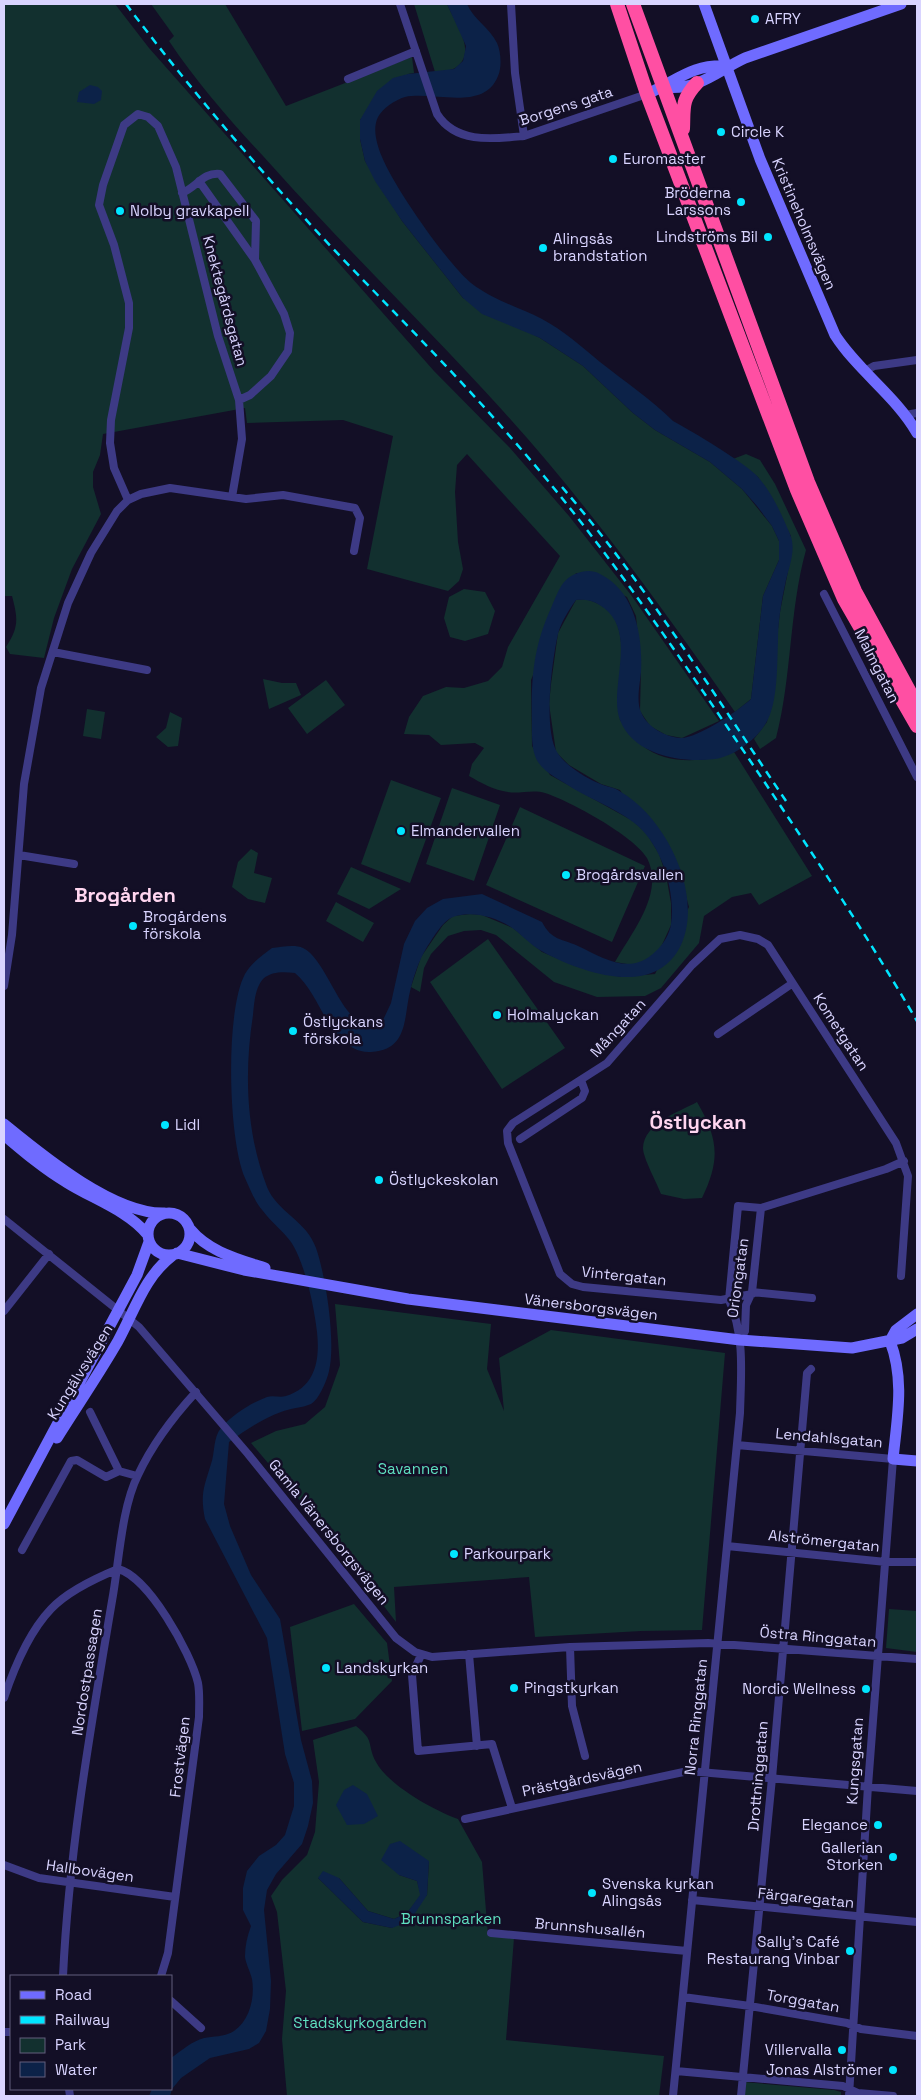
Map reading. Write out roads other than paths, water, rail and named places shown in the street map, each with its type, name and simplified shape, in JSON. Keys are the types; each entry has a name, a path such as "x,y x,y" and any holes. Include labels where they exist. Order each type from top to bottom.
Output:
{"highway":[{"path":"617,4 647,94 797,490 844,598 917,726"},
{"path":"633,4 665,87 808,482 855,590 917,705"},
{"path":"683,137 683,102 686,94 698,83"}],"main road":[{"name":"Kristineholmsvägen","path":"704,4 760,159 835,335 843,348 904,414 917,433"},
{"path":"665,87 679,88 698,83 715,76 727,66 901,4"},
{"path":"647,94 665,87 675,78 710,65 727,66"},
{"path":"4,1124 48,1160 99,1191 128,1204 156,1213 180,1215 188,1223 190,1229 188,1244 175,1254 161,1254 136,1221 86,1194 42,1166 4,1136"},
{"path":"148,1238 152,1220 164,1213"},
{"name":"Vänersborgsvägen","path":"190,1229 201,1241 216,1250 290,1278"},
{"name":"Kungälvsvägen","path":"4,1524 117,1309 137,1275 148,1238"},
{"name":"Kungälvsvägen","path":"13,1507 118,1341 148,1280 155,1271 175,1254"},
{"name":"Vänersborgsvägen","path":"175,1254 244,1270 338,1288 511,1313 740,1340 852,1348 902,1338 917,1329"},
{"path":"890,1341 896,1330 917,1314"},
{"name":"Kungsgatan","path":"890,1341 898,1365 900,1385 893,1459"},
{"name":"Lendahlsgatan","path":"893,1459 917,1461"}],"street":[{"name":"Borgens gata","path":"400,4 433,104 444,125 466,136 504,138 524,136 647,94"},
{"path":"510,4 515,74 524,136"},
{"path":"348,79 416,51"},
{"name":"Knektegårdsgatan","path":"128,500 114,468 110,442 111,420 129,328 129,303 114,245 99,206 103,185 124,125 138,114 148,117 158,126 176,168 218,336 239,400 242,439 232,497"},
{"path":"182,192 212,173 220,174 245,204 256,221 255,260"},
{"path":"199,181 255,260 284,314 290,333 288,351 271,376 250,395 239,400"},
{"path":"865,371 874,366 917,360"},
{"path":"904,414 917,412"},
{"path":"4,986 12,935 24,784 41,688 68,603 91,553 112,518 128,500 141,494 170,488 257,499 283,495 355,508 360,518 354,551"},
{"name":"Malmgatan","path":"824,594 917,778"},
{"path":"52,652 147,670"},
{"path":"19,855 74,864"},
{"name":"Mångatan","path":"507,1131 513,1122 608,1063 692,966 720,939 740,935"},
{"name":"Kometgatan","path":"740,935 758,938 768,945 896,1143 904,1161 908,1187 902,1276"},
{"path":"718,1034 790,985"},
{"path":"520,1139 582,1098 585,1091 581,1080"},
{"name":"Vintergatan","path":"507,1131 508,1143 560,1274 566,1281 583,1287 729,1300 752,1293"},
{"name":"Oriongatan","path":"740,1340 734,1311 729,1300 738,1206 761,1208 886,1169 904,1161"},
{"name":"Oriongatan","path":"740,1340 745,1330 746,1305 752,1293 761,1208"},
{"name":"Gamla Vänersborgsvägen","path":"4,1219 129,1318 240,1444 396,1638 405,1646 421,1655"},
{"path":"4,1311 49,1254"},
{"path":"752,1293 812,1298"},
{"name":"Norra Ringgatan","path":"673,2096 737,1445 741,1377 740,1340"},
{"name":"Drottninggatan","path":"741,2096 784,1648 807,1373 811,1369"},
{"name":"Nordostpassagen","path":"63,1975 69,1883 122,1538 137,1476 163,1432 196,1392"},
{"path":"90,1412 119,1471"},
{"name":"Lendahlsgatan","path":"737,1445 893,1459"},
{"name":"Kungsgatan","path":"849,2093 868,1786 893,1459"},
{"path":"22,1550 71,1461 76,1460 106,1477 119,1471 137,1476"},
{"name":"Alströmergatan","path":"727,1546 886,1562 917,1562"},
{"path":"4,1698 22,1654 38,1626 52,1608 101,1576 118,1569"},
{"name":"Frostvägen","path":"118,1569 134,1576 176,1631 190,1659 198,1682 199,1717 168,1953 161,1975"},
{"path":"512,1808 492,1744 418,1751 412,1675 421,1655 432,1657 570,1647 717,1643"},
{"name":"Östra Ringgatan","path":"717,1643 917,1659"},
{"path":"570,1647 572,1706 585,1756"},
{"path":"469,1654 478,1746"},
{"name":"Prästgårdsvägen","path":"465,1819 688,1771 917,1791"},
{"name":"Hallbovägen","path":"4,1865 30,1876 176,1897"},
{"name":"Färgaregatan","path":"692,1900 917,1922"},
{"name":"Brunnshusallén","path":"491,1933 687,1951"},
{"name":"Torggatan","path":"683,1997 750,2006 917,2036"},
{"path":"172,2002 201,2028"},
{"path":"676,2071 843,2086 849,2093 893,2096"}],"water":[{"path":"447,4 467,4 473,14 494,38 500,55 498,76 491,87 482,94 457,98 405,97 383,110 376,122 375,132 388,170 409,205 435,242 471,283 488,294 557,328 647,398 673,421 731,456 752,471 763,483 784,519 793,547 780,613 775,695 770,715 762,729 737,751 715,759 702,760 674,758 660,754 636,742 620,720 617,707 617,693 621,647 619,632 614,619 604,608 594,602 576,600 561,625 551,677 550,694 550,728 557,752 578,772 597,783 619,791 637,804 653,820 666,839 684,881 688,904 687,925 681,945 670,961 655,972 638,976 619,977 599,974 561,961 545,953 502,922 479,915 456,916 439,929 421,958 411,989 404,1025 397,1040 391,1046 371,1052 355,1049 341,1039 334,1031 308,988 295,973 274,973 263,979 258,987 254,1001 248,1059 249,1102 255,1145 267,1187 272,1196 306,1231 316,1248 327,1293 331,1347 328,1375 317,1399 311,1404 274,1415 254,1425 229,1442 224,1504 230,1526 251,1575 280,1619 301,1740 312,1781 313,1803 302,1844 276,1874 267,1890 264,1910 271,1981 270,2009 266,2031 259,2043 249,2049 210,2058 181,2078 172,2089 172,2057 195,2041 231,2033 244,2021 248,2014 253,1986 245,1953 246,1941 251,1926 243,1910 243,1888 247,1871 259,1856 276,1845 285,1835 294,1806 294,1783 285,1754 267,1638 205,1519 203,1503 203,1491 212,1460 215,1440 221,1428 236,1414 255,1403 269,1396 286,1396 304,1386 314,1371 318,1352 314,1310 301,1261 291,1242 258,1204 245,1178 239,1160 232,1106 231,1075 234,1016 245,974 254,963 272,948 292,946 303,948 320,965 343,1005 360,1022 370,1024 384,1018 391,1003 404,944 415,921 427,908 443,899 482,894 542,922 553,936 608,960 627,964 637,963 647,958 661,946 668,935 672,911 669,882 659,854 643,831 619,813 555,777 538,762 532,743 532,692 534,664 540,637 557,593 566,580 578,573 591,571 600,574 612,582 629,603 638,630 641,658 639,698 641,712 652,727 657,730 669,736 688,737 718,723 751,699 763,596 779,560 779,541 772,526 742,489 710,462 655,430 633,413 583,366 540,338 482,314 463,298 402,221 375,181 365,161 360,139 360,120 377,91 393,78 408,74 454,69 463,61 466,46"},
{"path":"90,85 98,87 102,91 101,100 94,104 77,102 79,92"},
{"path":"353,1785 367,1794 378,1816 364,1824 347,1825 336,1805 344,1790"},
{"path":"400,1841 429,1861 427,1895 410,1921 392,1928 363,1922 318,1878 323,1871 339,1878 368,1911 394,1919 407,1913 420,1895 417,1881 399,1875 381,1860 390,1844"},
{"path":"152,2090 172,2090 170,2096 149,2096"}],"railway":[{"path":"126,4 197,94 271,181 491,415 577,517 636,596 749,759 814,856 917,1021"},
{"path":"562,487 593,524 651,602 788,804"}],"place":[{"name":"AFRY","path":"755,19"},
{"name":"Circle K","path":"721,132"},
{"name":"Euromaster","path":"613,159"},
{"name":"Bröderna Larssons","path":"741,202"},
{"name":"Nolby gravkapell","path":"120,211"},
{"name":"Lindströms Bil","path":"768,237"},
{"name":"Alingsås brandstation","path":"543,248"},
{"name":"Elmandervallen","path":"401,831"},
{"name":"Brogårdsvallen","path":"566,875"},
{"name":"Brogårdens förskola","path":"133,926"},
{"name":"Holmalyckan","path":"497,1015"},
{"name":"Östlyckans förskola","path":"293,1031"},
{"name":"Lidl","path":"165,1125"},
{"name":"Östlyckeskolan","path":"379,1180"},
{"name":"Parkourpark","path":"454,1554"},
{"name":"Landskyrkan","path":"326,1668"},
{"name":"Pingstkyrkan","path":"514,1688"},
{"name":"Nordic Wellness","path":"866,1689"},
{"name":"Elegance","path":"878,1825"},
{"name":"Gallerian Storken","path":"893,1857"},
{"name":"Svenska kyrkan Alingsås","path":"592,1893"},
{"name":"Sally's Café Restaurang Vinbar","path":"850,1951"},
{"name":"Villervalla","path":"842,2050"},
{"name":"Jonas Alströmer","path":"893,2070"}],"district":[{"name":"Brogården","path":"125,895"},
{"name":"Östlyckan","path":"698,1122"}],"park label":[{"name":"Savannen","path":"413,1469"},
{"name":"Brunnsparken","path":"451,1919"},
{"name":"Stadskyrkogården","path":"360,2023"}]}
